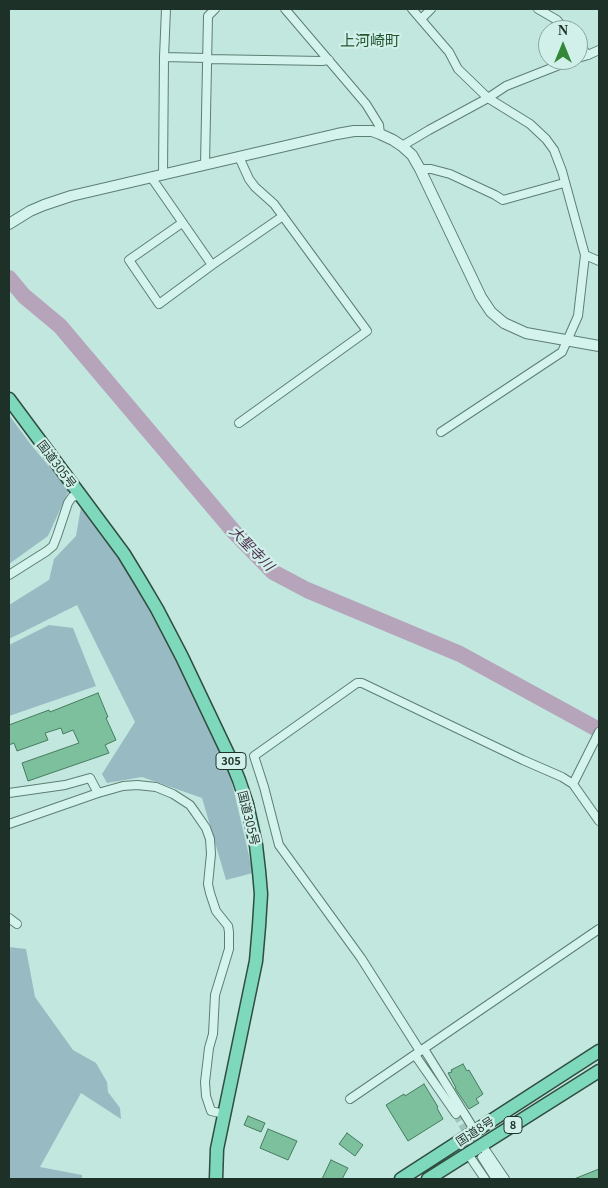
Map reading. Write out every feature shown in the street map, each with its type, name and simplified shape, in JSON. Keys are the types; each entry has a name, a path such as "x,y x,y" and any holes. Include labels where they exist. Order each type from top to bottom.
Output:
{"highway":[{"name":"国道305号","path":"9,399 124,554 157,609 230,758 239,780 252,826 261,894 257,952 217,1149 216,1179"},
{"name":"国道8号","path":"402,1179 599,1051"},
{"name":"国道8号","path":"428,1179 468,1154 482,1151 599,1071"}],"street":[{"path":"163,174 166,9"},
{"path":"205,164 208,16 214,9"},
{"path":"285,9 366,104 379,125 380,134"},
{"path":"412,9 449,52 458,69 488,98 530,124 546,139 554,150 585,255 578,316 562,352 441,432"},
{"path":"422,19 431,9"},
{"path":"538,9 557,20"},
{"path":"588,55 599,50"},
{"path":"164,56 329,60"},
{"path":"402,146 506,86 547,70"},
{"path":"9,224 30,211 59,199 337,134 354,131 372,131 402,146 412,155 481,296 491,312 504,323 526,333 599,346"},
{"path":"238,157 249,179 274,204 367,331 239,423"},
{"path":"420,169 431,169 450,174 495,194 503,200 564,183"},
{"path":"150,177 212,265"},
{"path":"182,223 129,260 159,304 283,216"},
{"path":"585,255 599,261"},
{"path":"9,575 52,546 68,503 72,497 80,495"},
{"path":"456,1114 420,1052 361,958 279,844 254,756 357,683 362,683 562,777 573,784 599,821"},
{"path":"573,784 599,732"},
{"path":"9,793 64,785 90,778 98,792"},
{"path":"9,824 98,792 123,786 156,787 173,794 190,805 206,828 210,839 211,854 208,878 210,893 216,911 228,926 230,941 215,994 213,1034 209,1048 205,1082 206,1096 211,1111 224,1114"},
{"path":"9,918 17,924"},
{"path":"350,1099 599,929"},
{"path":"420,1052 476,1131"},
{"path":"482,1151 496,1179"},
{"path":"482,1151 505,1179"},
{"path":"468,1154 486,1179"}],"shaded area":[{"path":"9,415 69,490 48,536 9,564"},
{"path":"81,507 103,529 151,602 226,757 253,873 226,880 202,798 142,777 107,783 102,774 135,722 77,605 9,639 9,605 49,580 54,559 76,536"},
{"path":"49,625 73,628 96,686 9,716 9,645"},
{"path":"9,947 26,949 35,997 73,1050 96,1063 107,1082 108,1092 120,1108 121,1119 81,1093 40,1167 82,1175 82,1179 9,1179"}],"building":[{"path":"98,693 116,740 105,745 109,753 28,781 22,763 79,743 73,730 63,734 61,728 45,733 48,740 17,751 14,743 9,745 9,725 49,710 50,712"},
{"path":"463,1064 467,1071 469,1070 483,1094 476,1099 479,1103 469,1109 455,1088 448,1073"},
{"path":"424,1084 443,1119 408,1141 386,1105"},
{"path":"248,1116 265,1123 261,1132 244,1125"},
{"path":"268,1129 297,1141 288,1160 260,1148"},
{"path":"347,1133 363,1145 355,1156 339,1144"},
{"path":"331,1160 348,1168 342,1179 322,1179"},
{"path":"599,1169 599,1179 574,1179"}],"waterway":[{"name":"大聖寺川","path":"9,278 24,296 60,326 235,533 273,572 307,590 460,654 599,730"}],"tunnel":[{"path":"456,1114 478,1151"}],"district":[{"name":"上河崎町","path":"370,40"}]}
